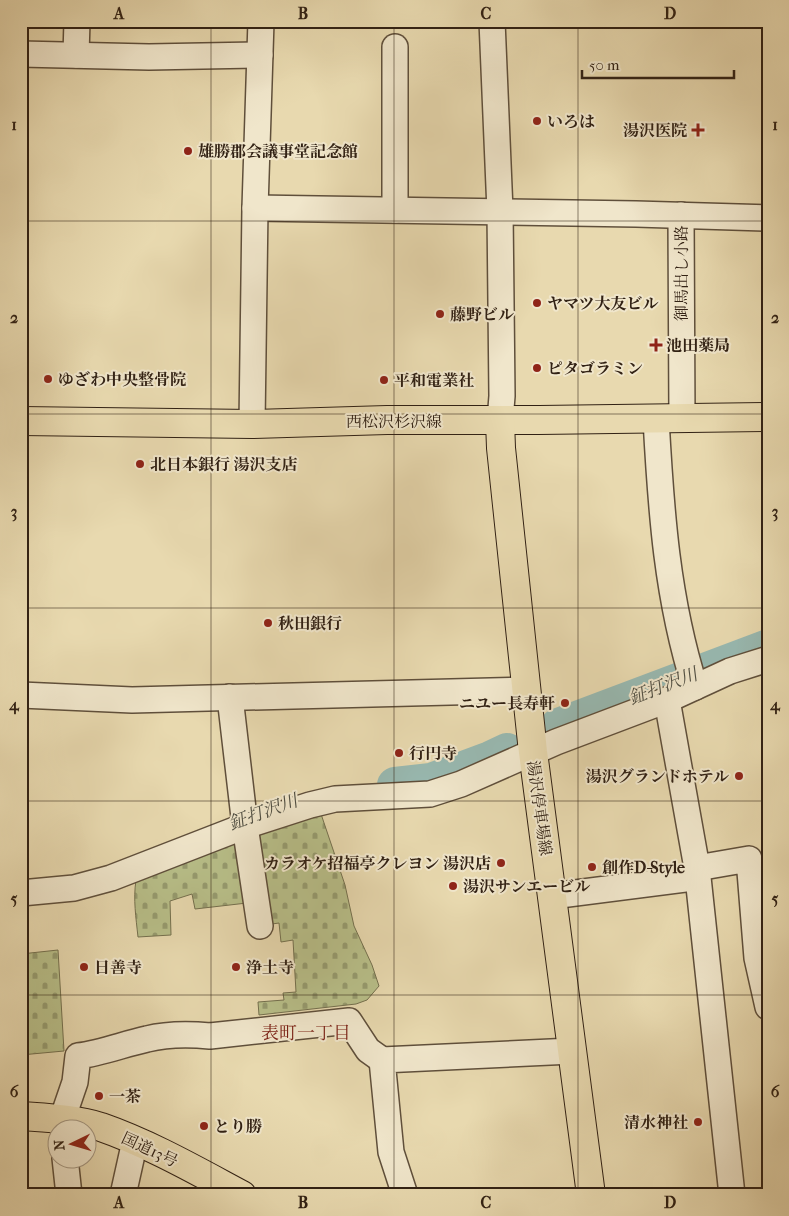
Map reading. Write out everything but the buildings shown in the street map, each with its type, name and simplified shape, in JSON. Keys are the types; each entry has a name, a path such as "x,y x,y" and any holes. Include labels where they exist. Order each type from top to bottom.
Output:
{"main road":[{"name":"西松沢杉沢線","path":"21,421 252,424 387,420 500,421 768,417"},
{"name":"湯沢停車場線","path":"500,421 501,448 533,752 591,1195"},
{"name":"国道13号","path":"21,1116 48,1121"},
{"name":"国道13号","path":"98,1127 135,1141 242,1195"}],"street":[{"path":"76,21 76,55"},
{"path":"252,424 255,208 261,21"},
{"path":"492,21 500,211 502,396 500,421"},
{"path":"394,47 395,210"},
{"path":"21,54 149,57 260,55"},
{"path":"255,208 680,215"},
{"name":"御馬出し小路","path":"694,686 684,653 667,565 660,502 669,419 680,215 768,218"},
{"path":"21,893 74,888 111,878 245,826 310,805 335,799 430,794 462,784 533,752 667,700 730,671 768,659"},
{"path":"21,695 132,700 527,690"},
{"path":"230,698 245,826 260,926"},
{"path":"667,700 697,868 732,1195"},
{"path":"552,896 685,879 697,868 758,858 757,958 768,1007"},
{"path":"65,1118 75,1082 78,1056 96,1054 159,1036 194,1034 210,1036 349,1021 368,1050 382,1060 572,1051"},
{"path":"382,1060 391,1152 405,1195"},
{"path":"123,1195 135,1141"},
{"path":"66,1168 69,1195"}],"green space":[{"path":"320,811 345,885 354,926 372,965 379,986 367,1000 356,1004 259,1015 258,1002 284,1000 283,993 296,992 293,940 281,942 279,923 265,925 250,833"},
{"path":"238,836 247,903 195,909 192,894 170,901 171,935 138,937 135,901 136,880"},
{"path":"58,950 64,1051 21,1055 21,954"}],"waterway":[{"name":"鉦打沢川","path":"558,726 768,647"},
{"name":"鉦打沢川","path":"395,785 431,781 507,751"}],"place":[{"name":"いろは","path":"537,121"},
{"name":"湯沢医院","path":"698,130"},
{"name":"雄勝郡会議事堂記念館","path":"188,151"},
{"name":"ヤマツ大友ビル","path":"537,303"},
{"name":"藤野ビル","path":"440,314"},
{"name":"池田薬局","path":"656,345"},
{"name":"ピタゴラミン","path":"537,368"},
{"name":"ゆざわ中央整骨院","path":"48,379"},
{"name":"平和電業社","path":"384,380"},
{"name":"北日本銀行 湯沢支店","path":"140,464"},
{"name":"秋田銀行","path":"268,623"},
{"name":"ニユー長寿軒","path":"565,703"},
{"name":"行円寺","path":"399,753"},
{"name":"湯沢グランドホテル","path":"739,776"},
{"name":"カラオケ招福亭クレヨン 湯沢店","path":"501,863"},
{"name":"創作D-Style","path":"592,867"},
{"name":"湯沢サンエービル","path":"453,886"},
{"name":"日善寺","path":"84,967"},
{"name":"浄土寺","path":"236,967"},
{"name":"一茶","path":"99,1096"},
{"name":"清水神社","path":"698,1122"},
{"name":"とり勝","path":"204,1126"}],"district":[{"name":"表町一丁目","path":"306,1033"}]}
